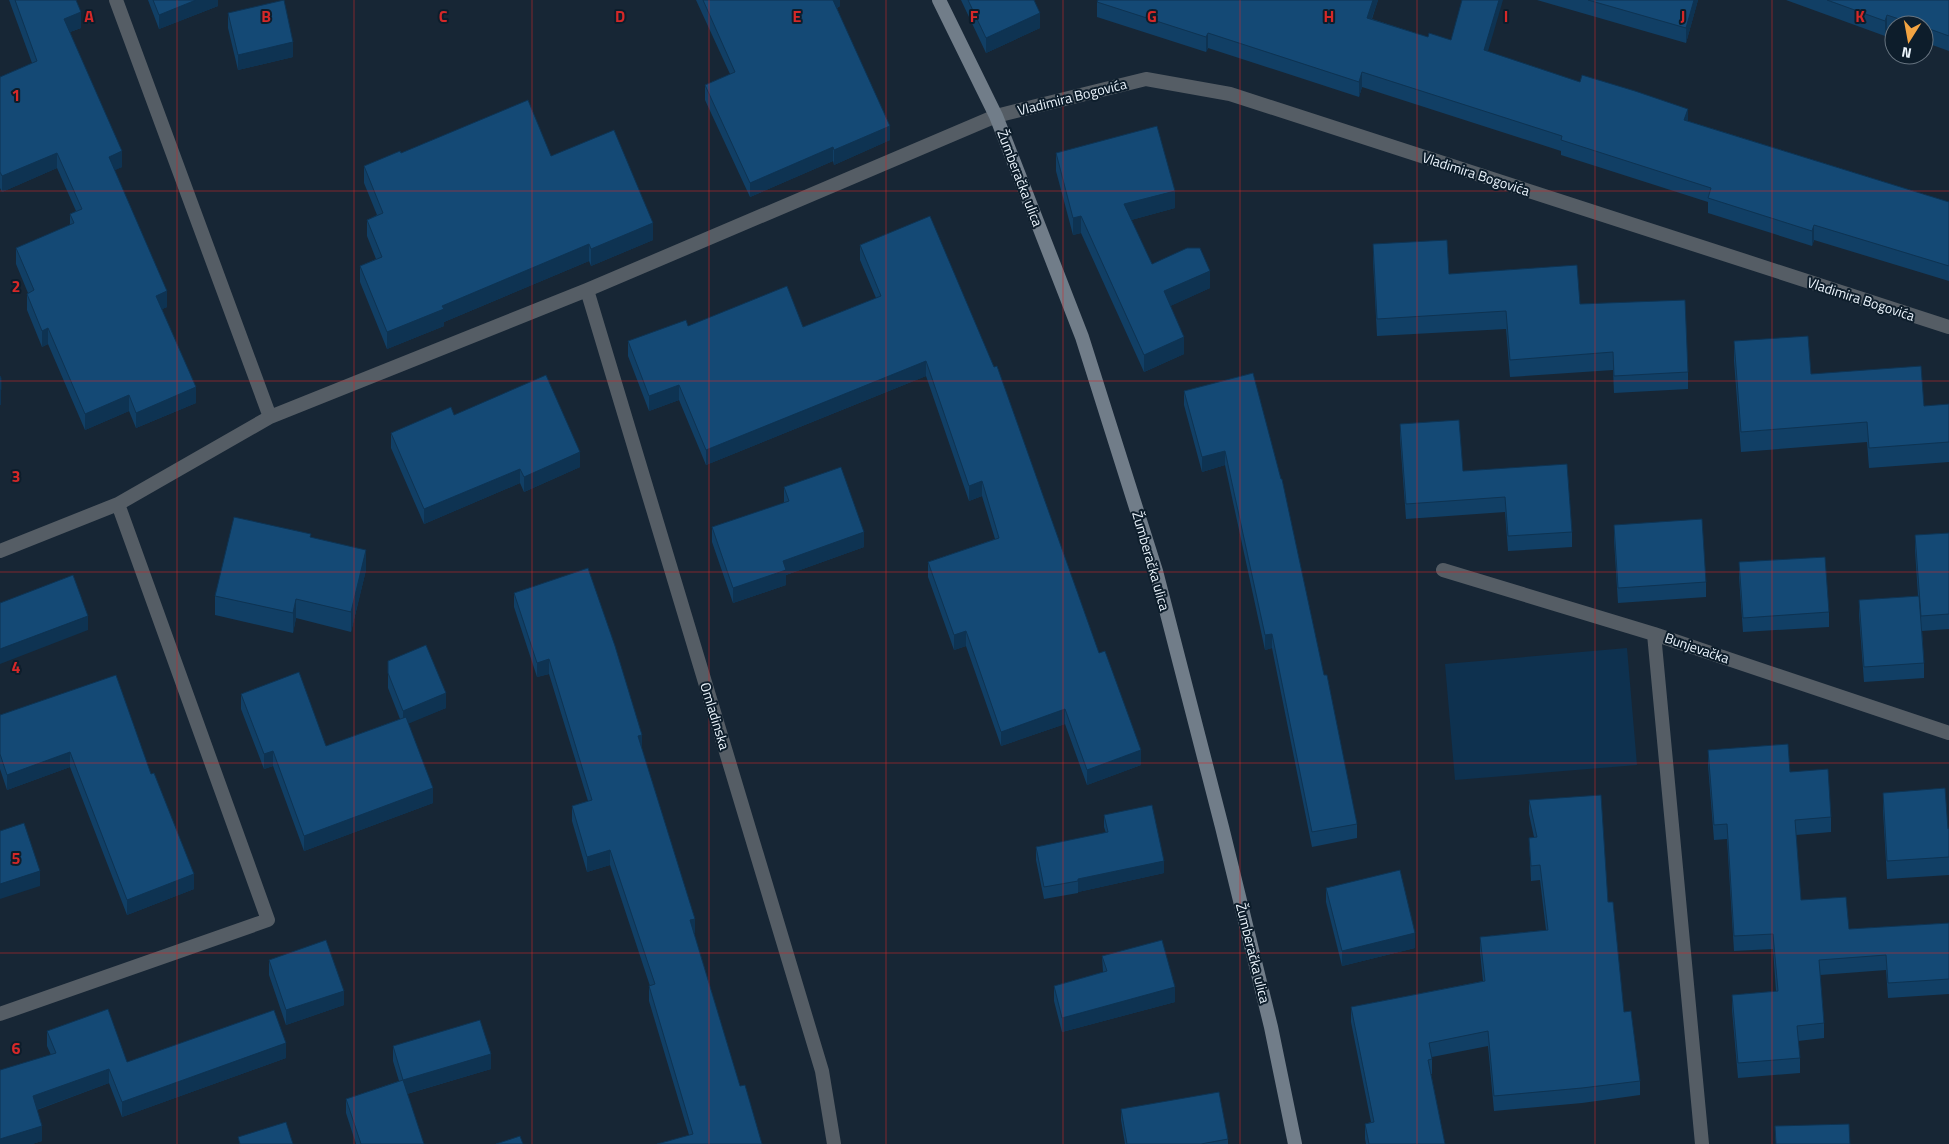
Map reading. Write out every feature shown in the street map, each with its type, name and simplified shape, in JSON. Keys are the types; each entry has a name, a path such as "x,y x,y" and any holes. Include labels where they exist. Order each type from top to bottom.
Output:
{"main road":[{"name":"Žumberačka ulica","path":"938,0 996,116 1082,338 1156,572 1222,826 1271,1028 1295,1144"}],"street":[{"path":"116,0 270,417"},
{"name":"Vladimira Bogovića","path":"0,550 118,504 270,417 588,290 996,116 1146,78 1230,94 1949,327"},
{"name":"Omladinska","path":"588,290 822,1071 834,1144"},
{"path":"0,1014 268,920 118,504"},
{"name":"Bunjevačka","path":"1443,570 1654,634 1949,733"},
{"path":"1654,634 1702,1144"}],"shaded area":[{"path":"1627,648 1637,765 1455,780 1445,664"}],"building":[{"path":"15,0 76,0 81,12 64,19 122,151 109,157 167,291 156,296 196,387 136,413 129,395 85,414 48,328 42,331 27,294 34,290 16,248 74,223 70,214 82,209 57,153 2,176 0,172 0,77 37,61"},
{"path":"153,0 196,0 159,15"},
{"path":"284,0 293,42 238,55 228,13"},
{"path":"703,0 833,0 890,126 834,150 833,147 750,183 705,85 735,72"},
{"path":"968,0 1034,0 1040,13 986,38"},
{"path":"1098,0 1373,0 1367,18 1428,37 1429,33 1451,40 1462,0 1499,0 1484,50 1580,82 1582,75 1635,91 1688,109 1684,120 1949,202 1949,266 1814,225 1812,231 1708,198 1711,188 1561,140 1562,136 1362,72 1359,82 1208,33 1206,37 1097,2"},
{"path":"1588,0 1694,0 1686,28"},
{"path":"1827,0 1949,0 1949,36 1934,31 1934,15 1884,15 1884,21"},
{"path":"528,100 551,156 614,130 653,223 591,249 589,244 442,306 444,309 387,332 360,266 382,257 367,220 383,213 364,166 400,151 401,153"},
{"path":"1157,126 1175,191 1124,204 1152,264 1187,248 1200,248 1210,271 1164,291 1184,337 1144,355 1081,216 1073,218 1056,153"},
{"path":"930,216 994,367 997,366 1099,653 1105,651 1141,750 1087,770 1065,709 1001,732 966,631 954,635 928,562 999,538 982,481 969,486 926,361 706,450 679,385 649,396 628,341 686,320 688,326 787,286 803,327 881,296 860,245"},
{"path":"1447,240 1449,274 1577,265 1580,304 1685,300 1688,372 1614,376 1613,352 1510,360 1506,311 1377,319 1373,244"},
{"path":"1808,336 1811,374 1921,366 1924,406 1949,404 1949,442 1869,448 1867,422 1741,432 1734,341"},
{"path":"1253,373 1282,479 1324,675 1327,675 1357,824 1312,832 1272,634 1265,635 1225,451 1202,457 1184,391"},
{"path":"546,375 580,452 524,477 520,469 424,509 391,433 451,407 454,415"},
{"path":"1459,420 1463,471 1567,464 1572,532 1508,536 1505,497 1406,504 1400,424"},
{"path":"841,467 864,532 783,561 786,570 733,588 712,527 789,501 784,487"},
{"path":"234,517 311,534 310,537 366,550 351,612 296,599 293,613 215,596"},
{"path":"1702,519 1706,582 1618,588 1614,525"},
{"path":"1949,533 1949,614 1921,616 1915,535"},
{"path":"1825,557 1829,612 1743,618 1739,562"},
{"path":"588,568 615,646 642,735 638,736 695,919 690,920 740,1086 745,1085 762,1144 657,1144 693,1134 649,986 655,984 610,850 587,857 572,806 592,800 549,659 537,663 514,593"},
{"path":"73,575 88,616 0,649 0,603"},
{"path":"1919,596 1924,663 1864,667 1859,600"},
{"path":"426,645 446,693 403,711 388,673 388,661"},
{"path":"299,672 326,746 406,717 433,788 304,836 273,751 264,754 241,694"},
{"path":"116,675 151,774 154,773 194,874 127,900 70,752 7,775 0,754 0,715"},
{"path":"1788,744 1790,772 1828,769 1831,817 1795,820 1801,900 1846,897 1849,929 1949,923 1949,979 1888,983 1886,955 1819,960 1824,1023 1797,1026 1800,1058 1738,1063 1732,995 1778,991 1773,934 1734,936 1727,824 1714,825 1708,750"},
{"path":"1945,788 1949,828 1949,857 1887,861 1883,793"},
{"path":"1601,795 1608,902 1613,902 1624,1012 1631,1011 1640,1081 1494,1096 1488,1031 1429,1043 1432,1059 1428,1060 1445,1144 1369,1144 1365,1124 1374,1122 1351,1007 1485,981 1480,937 1548,930 1540,865 1531,866 1529,838 1537,837 1529,800"},
{"path":"1152,805 1164,861 1044,887 1036,847 1108,832 1104,815"},
{"path":"24,823 40,871 0,884 0,831"},
{"path":"1400,870 1415,933 1342,951 1326,888"},
{"path":"326,940 344,991 286,1010 269,960"},
{"path":"1162,940 1175,987 1062,1018 1054,986 1107,971 1102,956"},
{"path":"108,1009 127,1062 274,1010 286,1043 122,1102 109,1069 33,1096 42,1126 0,1139 0,1070 56,1053 47,1031"},
{"path":"480,1020 491,1054 403,1080 393,1046"},
{"path":"403,1080 424,1144 361,1144 346,1099"},
{"path":"1219,1092 1228,1139 1201,1144 1127,1144 1121,1109"},
{"path":"286,1122 293,1144 240,1144 238,1137"},
{"path":"1849,1124 1850,1144 1776,1144 1775,1126"},
{"path":"520,1136 523,1144 496,1144"}]}
